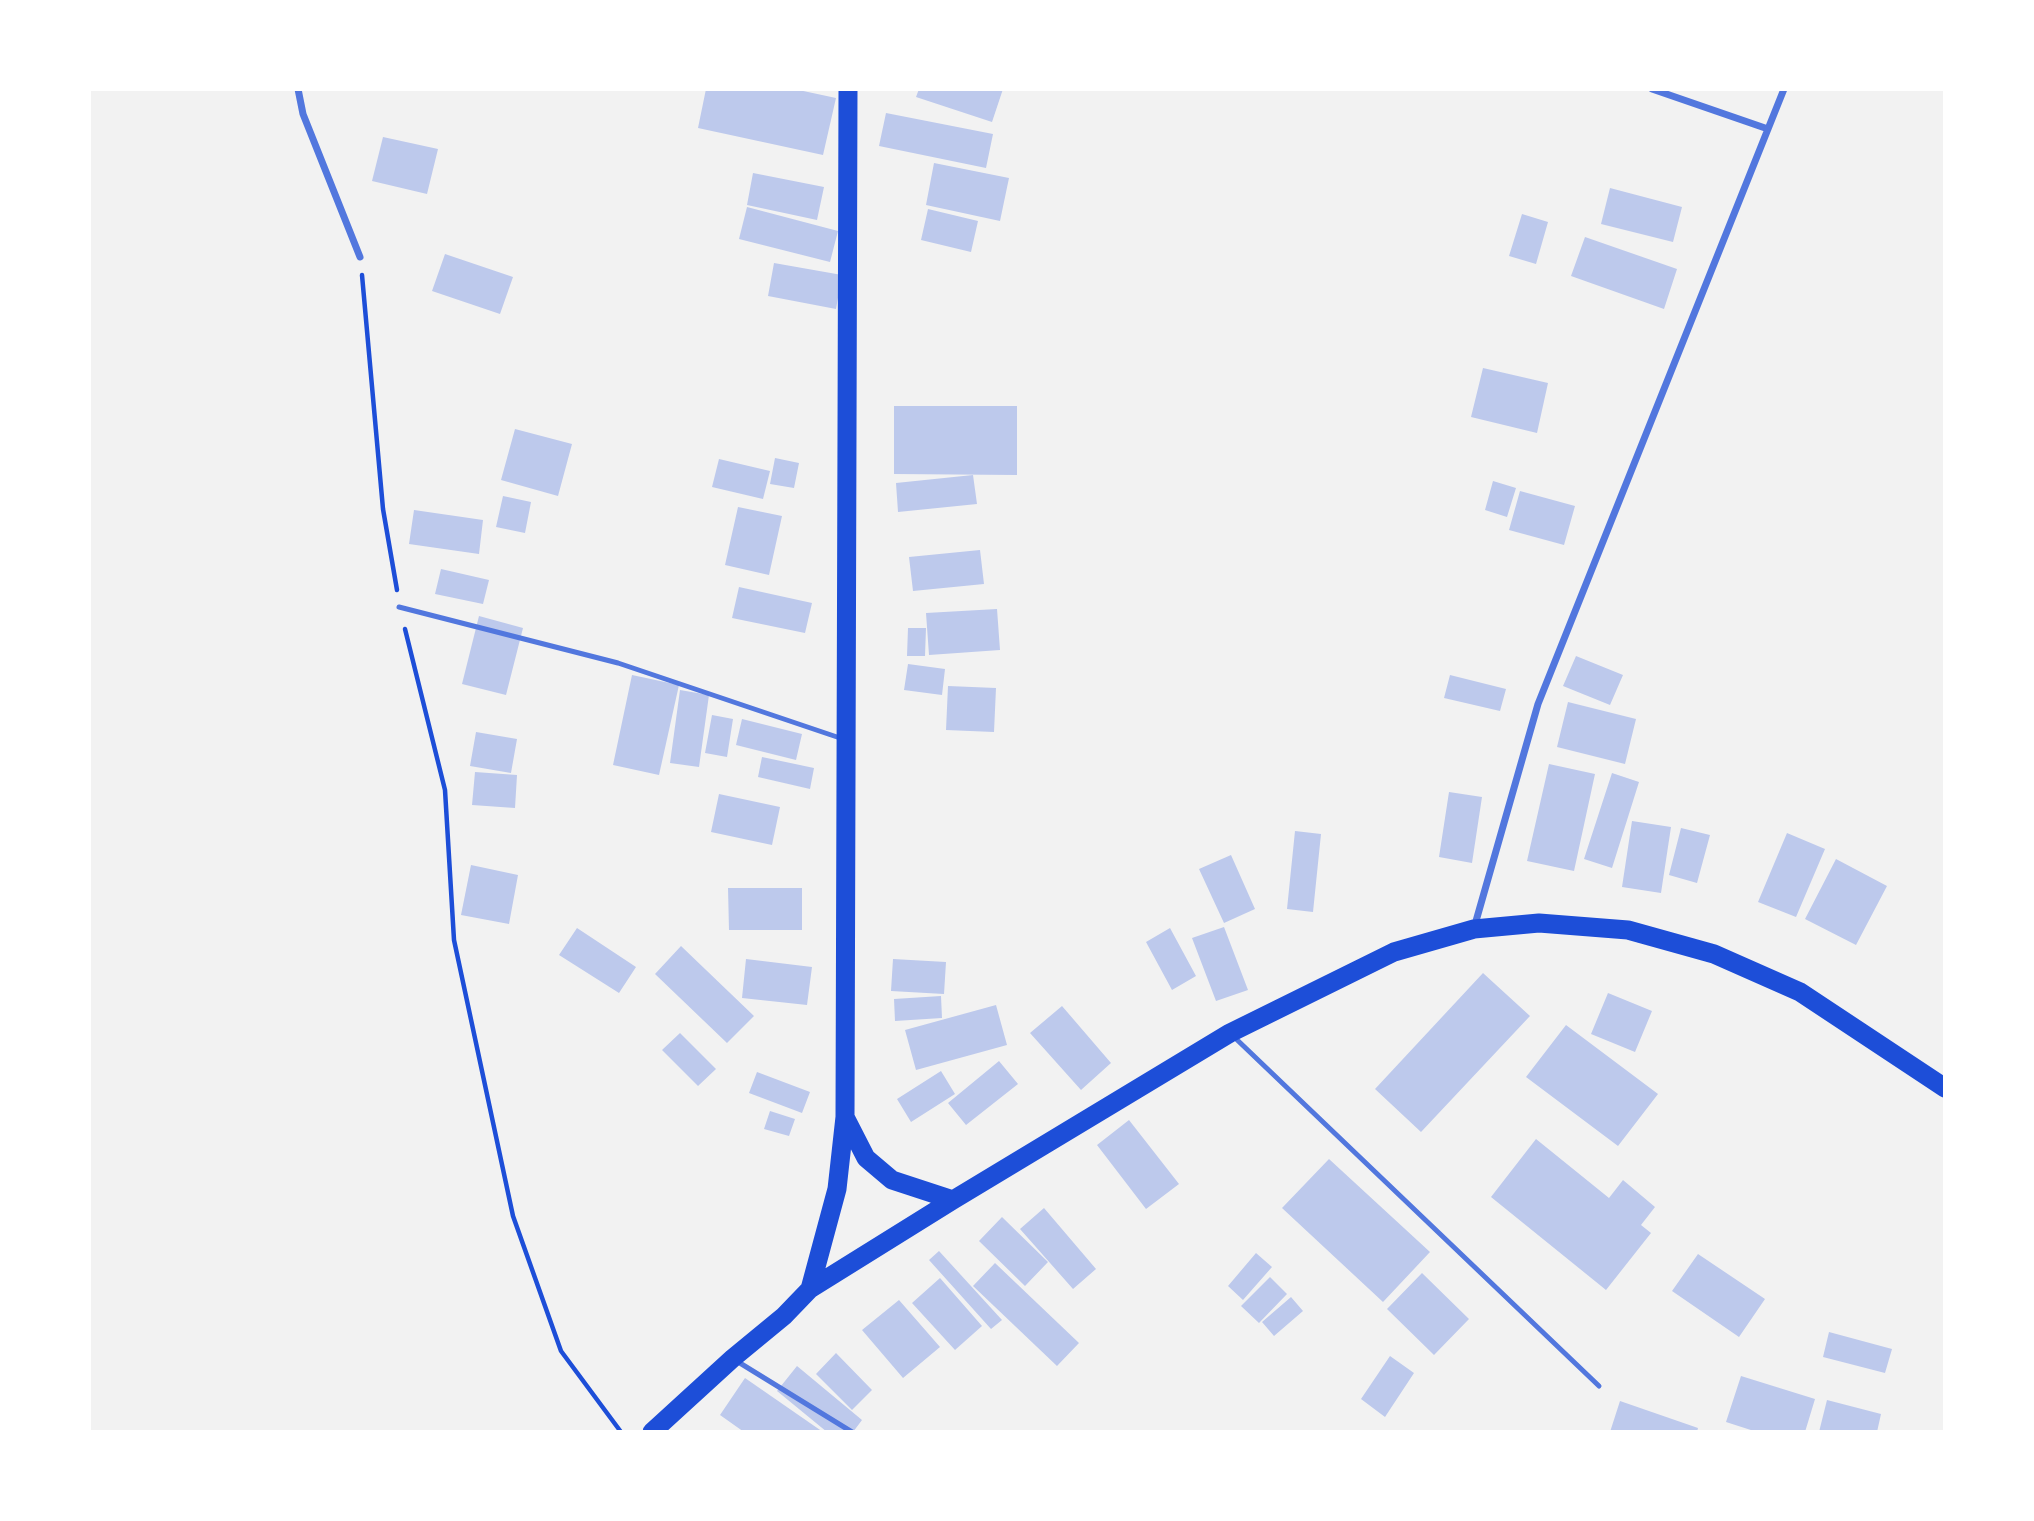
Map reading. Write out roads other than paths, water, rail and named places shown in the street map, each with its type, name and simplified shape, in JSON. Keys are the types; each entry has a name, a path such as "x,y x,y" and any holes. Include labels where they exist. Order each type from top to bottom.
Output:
{"highway":[{"path":"810,1289 837,1189 845,1117 848,89"},
{"path":"652,1432 784,1316 810,1289 953,1200 1230,1033 1394,952 1474,929 1539,923 1628,930 1714,954 1800,992 1945,1088"},
{"path":"845,1117 866,1158 892,1180 953,1200"}],"street":[{"path":"298,89 303,114 360,257"},
{"path":"1652,89 1768,130"},
{"path":"1474,929 1538,704 1784,89"}],"lane":[{"path":"399,607 618,663 846,740"},
{"path":"1230,1033 1599,1386"},
{"path":"733,1359 852,1432"}]}
